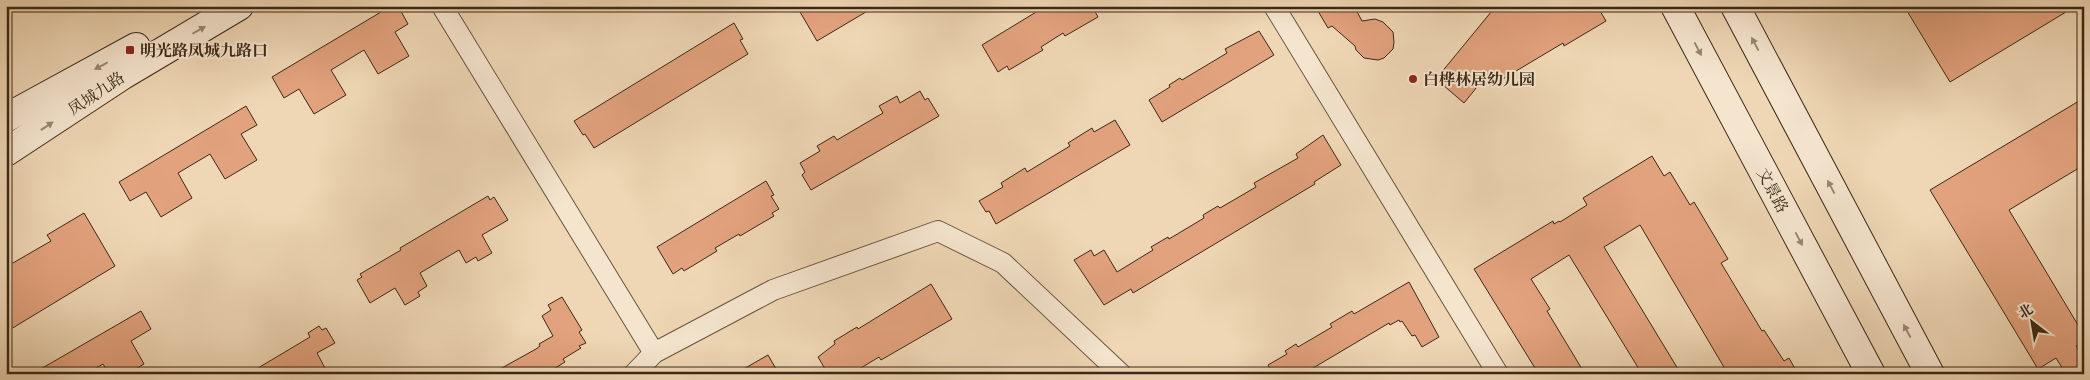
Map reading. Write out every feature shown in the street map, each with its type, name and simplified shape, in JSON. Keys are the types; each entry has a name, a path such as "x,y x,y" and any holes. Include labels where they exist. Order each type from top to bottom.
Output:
{"main road":[{"name":"凤城九路","path":"6,118 130,50 204,6"},
{"name":"凤城九路","path":"6,152 123,75 239,6"},
{"name":"文景路","path":"1675,6 1871,374"},
{"path":"1735,6 1930,374"}],"street":[{"path":"442,6 654,353"},
{"path":"1274,6 1498,374"},
{"path":"634,374 654,353 773,290 938,231 1003,263 1120,374"}],"building":[{"path":"391,6 398,6 408,24 395,32 409,56 378,74 364,50 331,70 346,95 314,114 299,89 284,98 272,77"},
{"path":"810,6 876,6 817,41 800,12"},
{"path":"1046,6 1092,6 1098,17 1065,36 1063,33 1041,47 1043,50 1009,70 1007,66 998,72 982,45"},
{"path":"1315,6 1354,6 1362,21 1375,19 1383,22 1393,32 1393,49 1384,58 1378,60 1364,58 1356,50 1355,46 1332,26 1328,28"},
{"path":"1496,6 1597,6 1606,21 1564,46 1563,43 1491,86 1481,82 1464,103 1436,79"},
{"path":"1904,6 2076,6 1950,82"},
{"path":"734,23 743,39 740,40 748,54 594,148 585,134 583,135 574,121"},
{"path":"1259,31 1274,55 1162,122 1149,100 1170,87 1169,85 1180,78 1182,80 1227,53 1225,49"},
{"path":"920,91 925,100 928,98 939,116 811,190 802,175 805,172 800,163 820,151 817,146 834,136 837,140 883,113 879,106 897,96 900,103"},
{"path":"2084,98 2084,165 2009,210 2084,335 2084,342 2076,346 2084,359 2084,374 2066,374 2056,358 2038,369 1930,190"},
{"path":"246,106 257,125 241,134 257,160 225,179 210,154 178,173 192,198 161,217 146,192 130,201 119,182"},
{"path":"1115,120 1130,145 996,224 989,211 986,212 979,201 1003,187 1001,183 1025,168 1027,172 1070,146 1068,143 1092,128 1094,132"},
{"path":"1323,135 1341,165 1314,182 1315,184 1133,293 1131,289 1104,305 1074,260 1091,250 1094,256 1104,250 1117,272 1153,250 1151,247 1168,237 1169,239 1204,218 1203,215 1218,206 1220,208 1256,187 1254,183 1298,158 1296,154"},
{"path":"1652,156 1664,176 1670,172 1690,205 1694,202 1728,259 1721,263 1762,331 1764,330 1784,361 1789,358 1798,374 1728,374 1640,225 1604,247 1681,374 1642,374 1569,255 1531,279 1550,309 1547,311 1585,374 1547,374 1544,369 1538,373 1474,269 1553,221 1554,224 1560,222 1587,205 1583,198"},
{"path":"766,181 774,195 771,196 779,209 772,213 774,216 715,248 717,251 684,271 682,268 673,274 657,247"},
{"path":"488,196 490,200 494,197 508,220 482,235 492,253 478,261 476,257 466,263 459,250 420,273 427,286 418,292 420,296 405,305 395,288 370,303 357,280 362,277 360,274"},
{"path":"84,213 115,266 11,329 6,321 6,267 51,241 47,235"},
{"path":"1409,282 1439,337 1422,347 1415,335 1412,336 1402,321 1400,322 1399,320 1390,325 1389,323 1303,374 1273,374 1268,365 1287,354 1285,351 1296,344 1298,347 1332,327 1330,324 1352,311 1354,314"},
{"path":"931,284 952,319 881,360 879,357 851,374 828,374 818,357 835,344 834,341 857,327 858,329"},
{"path":"562,297 582,330 579,332 586,343 579,346 581,348 563,359 565,362 546,374 491,374 536,349 540,346 539,344 553,336 542,316 551,310 548,305"},
{"path":"141,311 151,329 131,341 144,364 127,374 109,374 103,364 86,374 32,374"},
{"path":"319,326 322,330 326,328 335,343 317,353 328,374 248,374 310,337 308,333"},
{"path":"768,355 779,374 735,374"}],"place":[{"name":"明光路凤城九路口","path":"130,50"},
{"name":"白桦林居幼儿园","path":"1413,79"}]}
